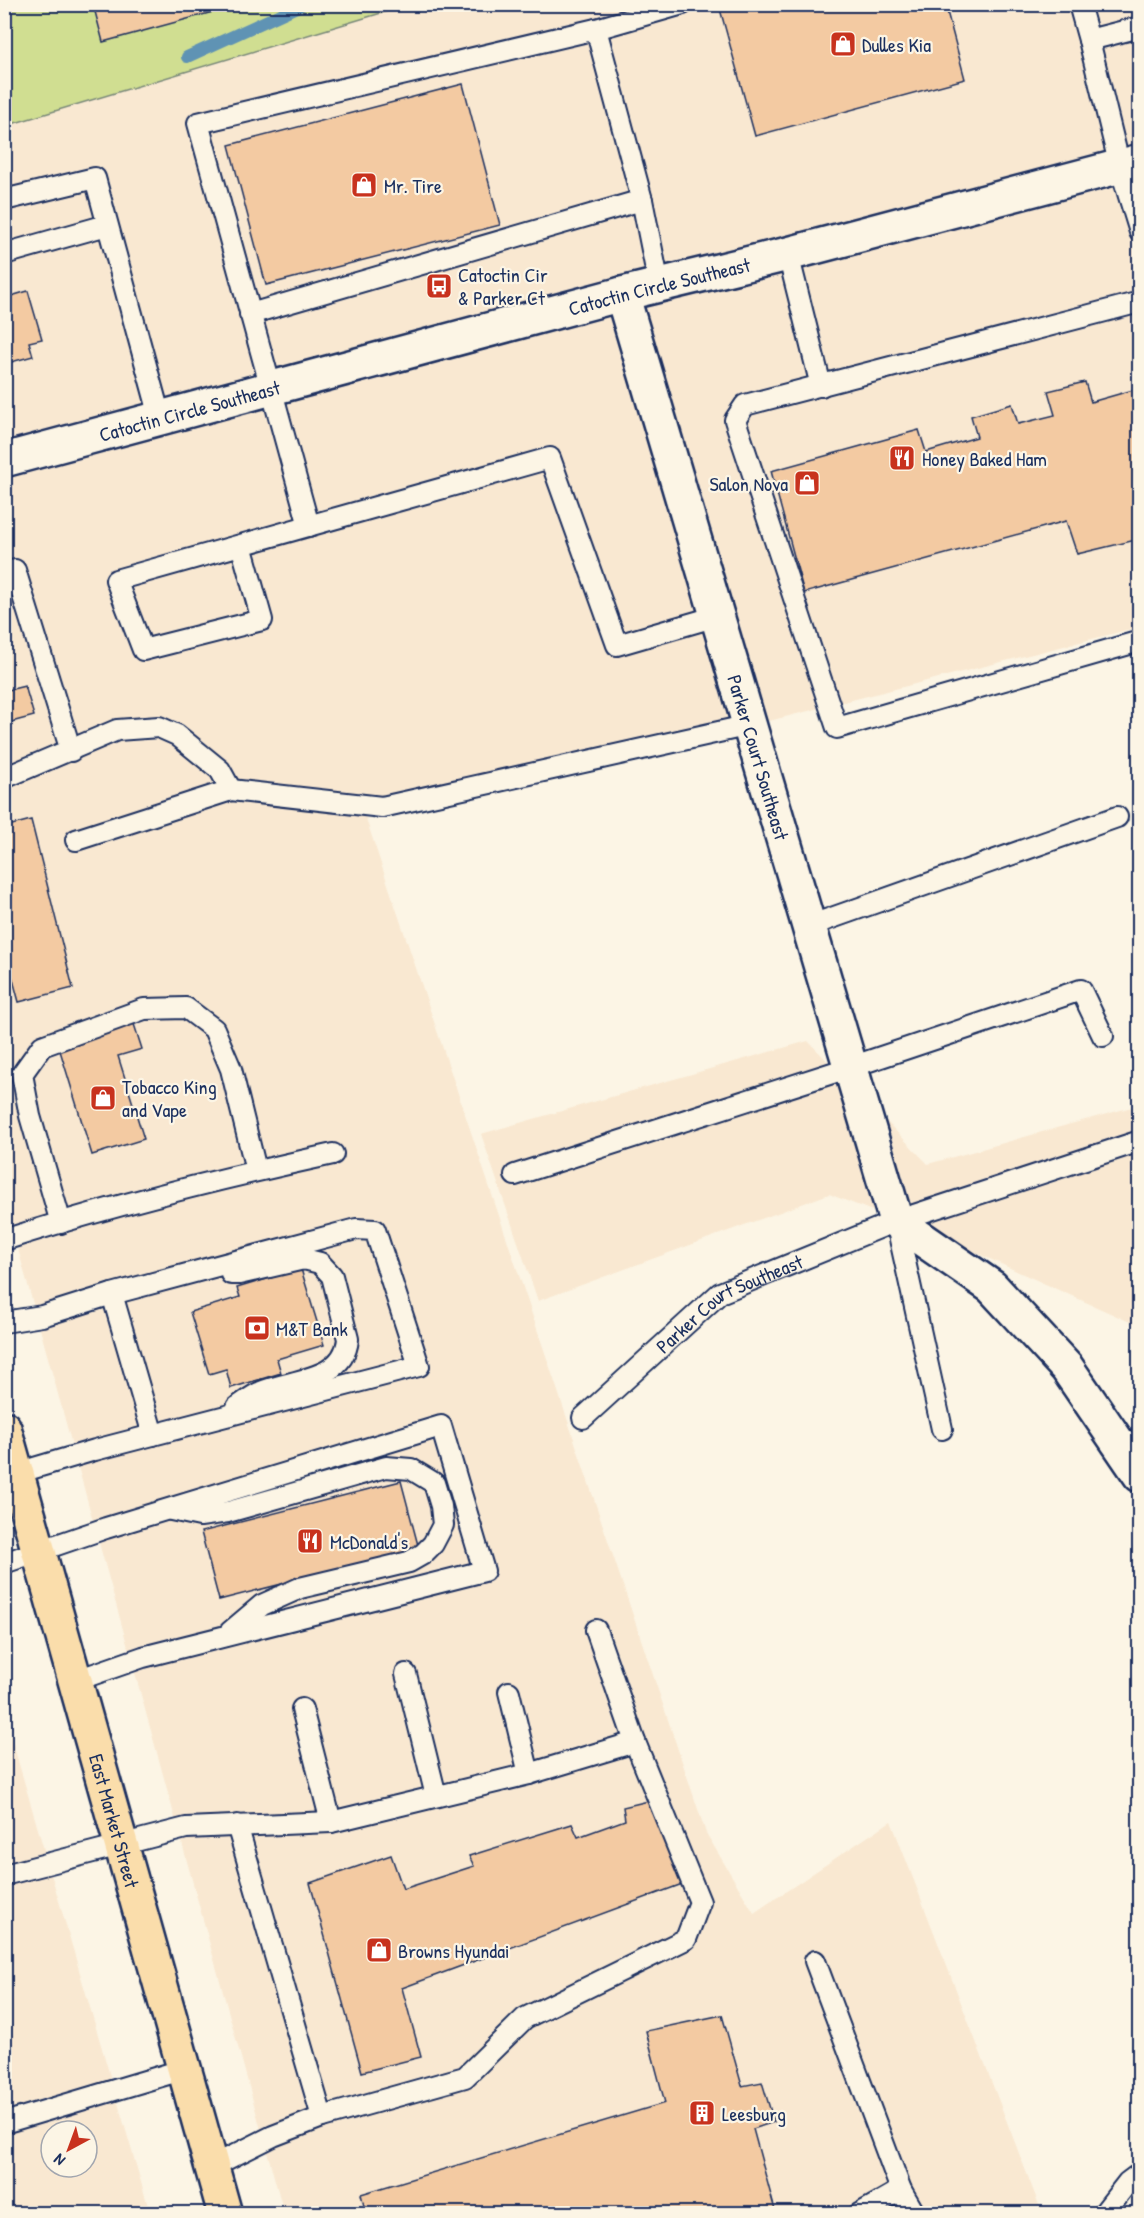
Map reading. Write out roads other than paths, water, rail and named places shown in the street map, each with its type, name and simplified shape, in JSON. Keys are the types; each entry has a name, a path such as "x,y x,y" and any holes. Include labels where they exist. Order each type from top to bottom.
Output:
{"main road":[{"name":"East Market Street","path":"4,1428 77,1680 225,2214"}],"street":[{"name":"Catoctin Circle Southeast","path":"4,460 622,294 788,254 1130,164"},
{"name":"Parker Court Southeast","path":"622,294 896,1221"},
{"path":"896,1221 992,1287 1067,1368 1140,1475"}],"lane":[{"path":"309,526 198,123 596,29 682,4"},
{"path":"1079,4 1130,164 1140,232"},
{"path":"1089,40 1140,27"},
{"path":"596,29 642,200 659,285"},
{"path":"4,200 95,178 160,417"},
{"path":"250,314 642,200"},
{"path":"4,254 106,225"},
{"path":"788,254 821,386"},
{"path":"1140,302 745,405 735,420 837,728 1140,641"},
{"path":"241,545 262,620 142,650 116,580 550,458 617,645 717,616"},
{"path":"4,574 15,570 70,751"},
{"path":"76,840 231,790 382,807 750,725"},
{"path":"4,778 117,730 159,727 177,735 220,770 231,790"},
{"path":"809,926 1117,817"},
{"path":"515,1175 1081,990 1103,1036"},
{"path":"61,1223 30,1116 22,1074 42,1046 144,1009 186,1008 214,1029 231,1069 256,1170"},
{"path":"896,1221 1140,1141"},
{"path":"4,1240 256,1170 333,1154"},
{"name":"Parker Court Southeast","path":"583,1418 720,1293 896,1221 942,1429"},
{"path":"4,1322 42,1316 112,1294 356,1229 375,1230 419,1366 17,1473"},
{"path":"200,1271 239,1274 304,1259 320,1263 332,1276 348,1339 343,1357 335,1366 317,1376 260,1392 225,1416"},
{"path":"112,1294 153,1435"},
{"path":"4,1563 38,1550 441,1426 484,1571 143,1656 77,1680"},
{"path":"168,1510 200,1516 228,1512 386,1467 411,1469 434,1483 441,1506 443,1525 434,1544 423,1554 409,1562 300,1588 262,1605 225,1635"},
{"path":"211,2167 273,2136 322,2117 465,2077 525,2018 686,1939 700,1902 635,1742 596,1630"},
{"path":"406,1674 436,1796"},
{"path":"509,1692 529,1774"},
{"path":"302,1709 331,1822"},
{"path":"4,1875 186,1828 331,1822 529,1774 635,1742"},
{"path":"237,1825 322,2117"},
{"path":"815,1961 901,2190 915,2214"},
{"path":"4,2123 185,2069"},
{"path":"1103,2214 1128,2182 1140,2173"},
{"path":"859,2214 901,2190"}],"waterway":[{"path":"187,57 303,4"}],"place":[{"name":"Dulles Kia","path":"843,44"},
{"name":"Mr. Tire","path":"364,185"},
{"name":"Catoctin Cir & Parker Ct","path":"439,286"},
{"name":"Honey Baked Ham","path":"902,458"},
{"name":"Salon Nova","path":"807,483"},
{"name":"Tobacco King and Vape","path":"103,1098"},
{"name":"M&T Bank","path":"257,1328"},
{"name":"McDonald's","path":"310,1541"},
{"name":"Browns Hyundai","path":"379,1950"},
{"name":"Leesburg","path":"702,2113"}]}
